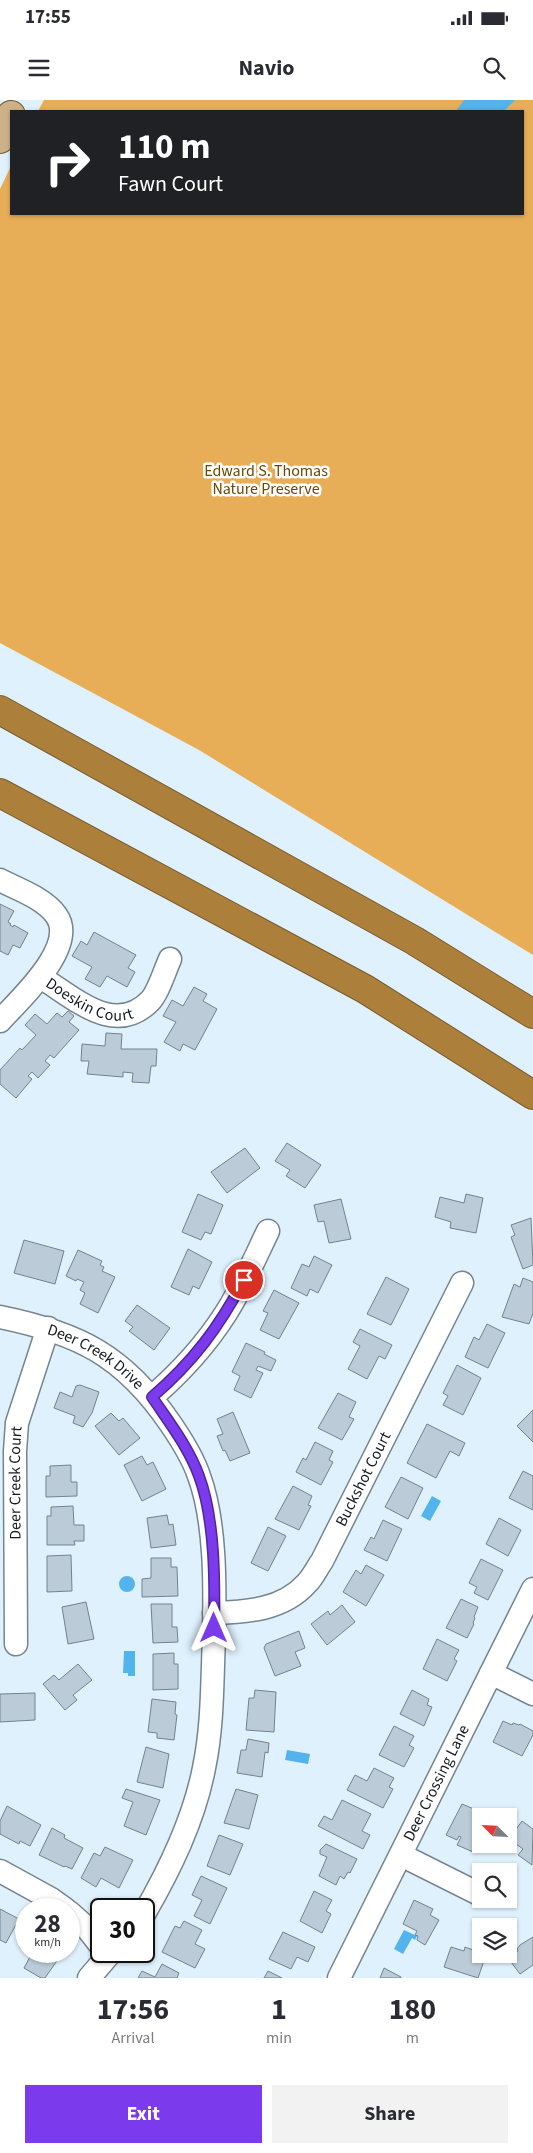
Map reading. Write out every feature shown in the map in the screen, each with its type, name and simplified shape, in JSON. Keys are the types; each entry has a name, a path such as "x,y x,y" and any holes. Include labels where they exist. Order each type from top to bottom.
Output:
{"highway":[{"path":"0,710 415,941 533,1014"},
{"path":"0,793 365,989 533,1095"}],"main road":[{"path":"0,139 10,117"}],"street":[{"path":"0,880 43,903 57,915 62,932 57,950 40,977 0,1021"},
{"name":"Doeskin Court","path":"40,977 88,1008 103,1014 110,1016 133,1014 152,1000 170,959"},
{"path":"152,1397 178,1375 203,1347 227,1312 268,1231"},
{"name":"Buckshot Court","path":"214,1613 266,1609 292,1597 307,1584 322,1561 462,1283"},
{"name":"Deer Creek Drive","path":"0,1317 48,1328 106,1355 152,1397 180,1438 199,1475 210,1522 214,1613 212,1716 204,1769 188,1821 170,1866 153,1898"},
{"name":"Deer Creek Court","path":"16,1644 14,1451 17,1423 48,1328"},
{"name":"Deer Crossing Lane","path":"339,1978 533,1589"},
{"path":"491,1673 533,1694"},
{"path":"401,1855 472,1890"},
{"path":"0,1871 48,1898"},
{"path":"80,1922 90,1931"},
{"path":"89,1978 99,1963"}],"green space":[{"name":"Edward S. Thomas Nature Preserve","path":"44,100 533,100 533,955 199,750 0,643 0,189 10,168 10,215 524,215 524,110 39,110"}],"water":[{"path":"464,100 515,100 505,110 457,110"},
{"path":"432,1496 441,1501 430,1521 421,1516"},
{"path":"124,1576 130,1576 135,1581 133,1590 124,1592 119,1587 119,1581"},
{"path":"124,1651 135,1651 135,1676 128,1676 128,1673 123,1673"},
{"path":"287,1750 310,1754 308,1764 285,1760"},
{"path":"404,1930 417,1936 415,1940 412,1938 403,1954 394,1949"}],"building":[{"path":"0,904 14,911 8,922 10,925 13,927 14,925 28,933 20,948 13,945 8,955 0,951"},
{"path":"94,932 136,955 128,968 135,972 127,987 107,976 100,987 85,979 92,967 72,956 81,941 87,945"},
{"path":"194,987 207,994 203,1001 217,1009 195,1050 183,1044 180,1051 164,1042 176,1022 163,1016 172,1000 183,1006"},
{"path":"68,1011 74,1016 69,1022 79,1030 54,1058 50,1055 45,1061 50,1065 38,1078 32,1072 28,1076 32,1079 16,1098 0,1084 0,1070 20,1048 22,1050 36,1035 25,1025 35,1014 47,1024 57,1013 62,1017"},
{"path":"106,1033 122,1034 121,1049 157,1049 156,1066 151,1066 149,1083 132,1082 133,1073 123,1072 123,1077 87,1074 89,1061 81,1061 82,1044 105,1046"},
{"path":"287,1143 321,1165 305,1188 286,1176 290,1170 275,1161"},
{"path":"245,1148 260,1168 227,1193 211,1172"},
{"path":"198,1194 223,1205 211,1234 205,1232 201,1240 182,1232"},
{"path":"466,1194 483,1198 476,1233 450,1228 451,1222 435,1217 440,1197 464,1203"},
{"path":"341,1199 351,1239 329,1243 324,1221 318,1222 314,1205"},
{"path":"531,1218 533,1265 523,1269 511,1237 515,1235 511,1225"},
{"path":"24,1240 64,1251 55,1284 14,1273"},
{"path":"188,1249 212,1262 199,1289 193,1286 189,1295 171,1287"},
{"path":"78,1250 102,1261 100,1265 104,1267 102,1271 115,1277 98,1313 80,1304 85,1293 80,1290 84,1282 77,1279 76,1281 66,1276"},
{"path":"314,1256 332,1265 318,1293 310,1289 307,1296 291,1288 302,1264 309,1267"},
{"path":"386,1277 409,1289 391,1325 367,1314"},
{"path":"523,1278 533,1282 533,1313 529,1324 502,1317 514,1284 520,1287"},
{"path":"274,1290 299,1303 279,1339 260,1330 268,1313 263,1311"},
{"path":"137,1305 170,1328 154,1350 129,1331 133,1327 125,1321"},
{"path":"487,1324 505,1333 488,1368 465,1357 474,1337 479,1340"},
{"path":"360,1329 392,1345 385,1359 379,1356 367,1379 348,1369 360,1346 353,1342"},
{"path":"246,1343 265,1352 264,1354 276,1360 271,1371 258,1366 256,1370 263,1373 251,1398 234,1390 240,1376 232,1372"},
{"path":"457,1365 481,1378 463,1415 443,1405 448,1396 443,1393"},
{"path":"80,1385 99,1392 92,1413 83,1427 73,1423 75,1416 54,1408 60,1392 72,1397 76,1386"},
{"path":"338,1393 356,1402 349,1417 354,1419 342,1440 318,1428"},
{"path":"533,1410 533,1442 517,1426"},
{"path":"233,1412 250,1453 230,1461 225,1450 223,1451 217,1436 223,1434 217,1419"},
{"path":"111,1413 119,1421 123,1418 140,1438 119,1455 95,1426"},
{"path":"427,1424 465,1443 459,1456 450,1451 436,1478 407,1463"},
{"path":"315,1442 333,1451 329,1460 333,1462 321,1485 296,1472 303,1458 306,1460"},
{"path":"142,1456 147,1465 153,1462 166,1489 142,1501 124,1465"},
{"path":"71,1465 71,1482 77,1482 77,1496 46,1497 46,1476 50,1476 50,1466"},
{"path":"523,1471 533,1476 533,1510 509,1498"},
{"path":"401,1477 423,1488 408,1519 385,1507"},
{"path":"293,1486 312,1496 308,1505 311,1506 299,1530 275,1519"},
{"path":"73,1506 74,1525 84,1525 84,1541 74,1541 75,1545 47,1545 47,1516 51,1516 51,1507"},
{"path":"167,1515 169,1525 173,1524 176,1545 151,1548 147,1518"},
{"path":"499,1518 521,1530 508,1556 486,1544"},
{"path":"383,1520 402,1529 387,1561 364,1550 371,1537 374,1539"},
{"path":"268,1527 286,1536 268,1571 251,1563"},
{"path":"71,1555 72,1591 47,1592 47,1556"},
{"path":"151,1558 171,1558 171,1567 177,1567 178,1596 142,1597 142,1579 151,1578"},
{"path":"481,1559 503,1570 488,1600 474,1593 477,1587 469,1583"},
{"path":"366,1565 384,1575 366,1606 343,1592 356,1570 361,1574"},
{"path":"461,1599 478,1607 474,1617 474,1624 467,1638 446,1628"},
{"path":"86,1602 94,1639 68,1644 62,1607"},
{"path":"151,1604 172,1604 172,1627 177,1627 178,1642 153,1643"},
{"path":"342,1605 355,1622 327,1645 311,1624 328,1611 330,1615"},
{"path":"299,1631 305,1648 295,1652 301,1666 275,1676 264,1648 266,1644"},
{"path":"437,1639 459,1650 454,1659 457,1661 447,1681 423,1669"},
{"path":"174,1653 174,1664 178,1664 178,1689 153,1690 153,1654"},
{"path":"78,1664 92,1680 73,1695 77,1700 65,1710 43,1684 54,1675 59,1680"},
{"path":"255,1690 276,1692 274,1732 246,1730 249,1698 254,1698"},
{"path":"412,1690 429,1699 427,1705 432,1707 424,1726 400,1714"},
{"path":"35,1693 35,1720 0,1722 0,1694"},
{"path":"152,1699 176,1702 175,1714 177,1715 174,1740 157,1738 157,1733 148,1732"},
{"path":"503,1721 512,1725 513,1723 520,1724 533,1731 533,1735 522,1756 493,1742"},
{"path":"394,1726 414,1736 409,1745 414,1748 404,1767 379,1755"},
{"path":"248,1739 269,1743 268,1753 265,1752 262,1777 237,1773 241,1750 246,1750"},
{"path":"146,1747 169,1754 163,1788 137,1782"},
{"path":"374,1768 394,1778 389,1787 393,1789 383,1808 347,1790 355,1775 367,1781"},
{"path":"126,1789 160,1800 146,1835 124,1826 133,1802 122,1798"},
{"path":"236,1789 258,1795 249,1829 224,1823"},
{"path":"342,1800 371,1814 362,1831 370,1835 363,1849 318,1826 324,1816 332,1820"},
{"path":"462,1804 472,1808 472,1852 457,1845 461,1837 459,1836 457,1840 446,1835"},
{"path":"7,1806 41,1825 30,1846 20,1841 19,1844 0,1834 0,1821"},
{"path":"522,1821 533,1829 532,1865 518,1855 523,1849 518,1845 518,1827"},
{"path":"52,1828 65,1835 64,1838 83,1848 72,1869 39,1855"},
{"path":"219,1835 243,1844 230,1875 207,1866"},
{"path":"326,1844 357,1859 350,1873 348,1872 344,1879 340,1876 336,1885 319,1876 327,1857 320,1854 320,1850"},
{"path":"105,1847 133,1860 119,1888 101,1878 96,1887 81,1878 94,1853 100,1856"},
{"path":"201,1876 227,1888 210,1924 194,1916 202,1900 192,1895"},
{"path":"314,1891 332,1900 326,1911 331,1914 322,1933 300,1921"},
{"path":"414,1900 433,1909 430,1915 439,1920 425,1945 417,1940 418,1936 415,1935 417,1931 403,1924"},
{"path":"0,1909 15,1917 15,1926 6,1943 0,1940"},
{"path":"184,1921 202,1930 195,1944 205,1949 195,1968 162,1952 175,1926 180,1928"},
{"path":"283,1932 315,1947 308,1962 297,1957 291,1969 269,1959"},
{"path":"533,1937 533,1965 520,1974 512,1963 517,1963 517,1949"},
{"path":"451,1947 464,1951 465,1947 472,1950 472,1963 483,1963 478,1978 444,1967"},
{"path":"27,1963 55,1963 45,1978 41,1978 24,1968"},
{"path":"162,1964 179,1973 177,1978 138,1978 142,1971 155,1977"},
{"path":"384,1968 401,1977 401,1978 380,1978"},
{"path":"268,1971 282,1978 264,1978"}],"route":[{"path":"214,1628 210,1522 204,1493 199,1475 180,1438 152,1397 178,1375 203,1347 227,1312 244,1280"}]}
